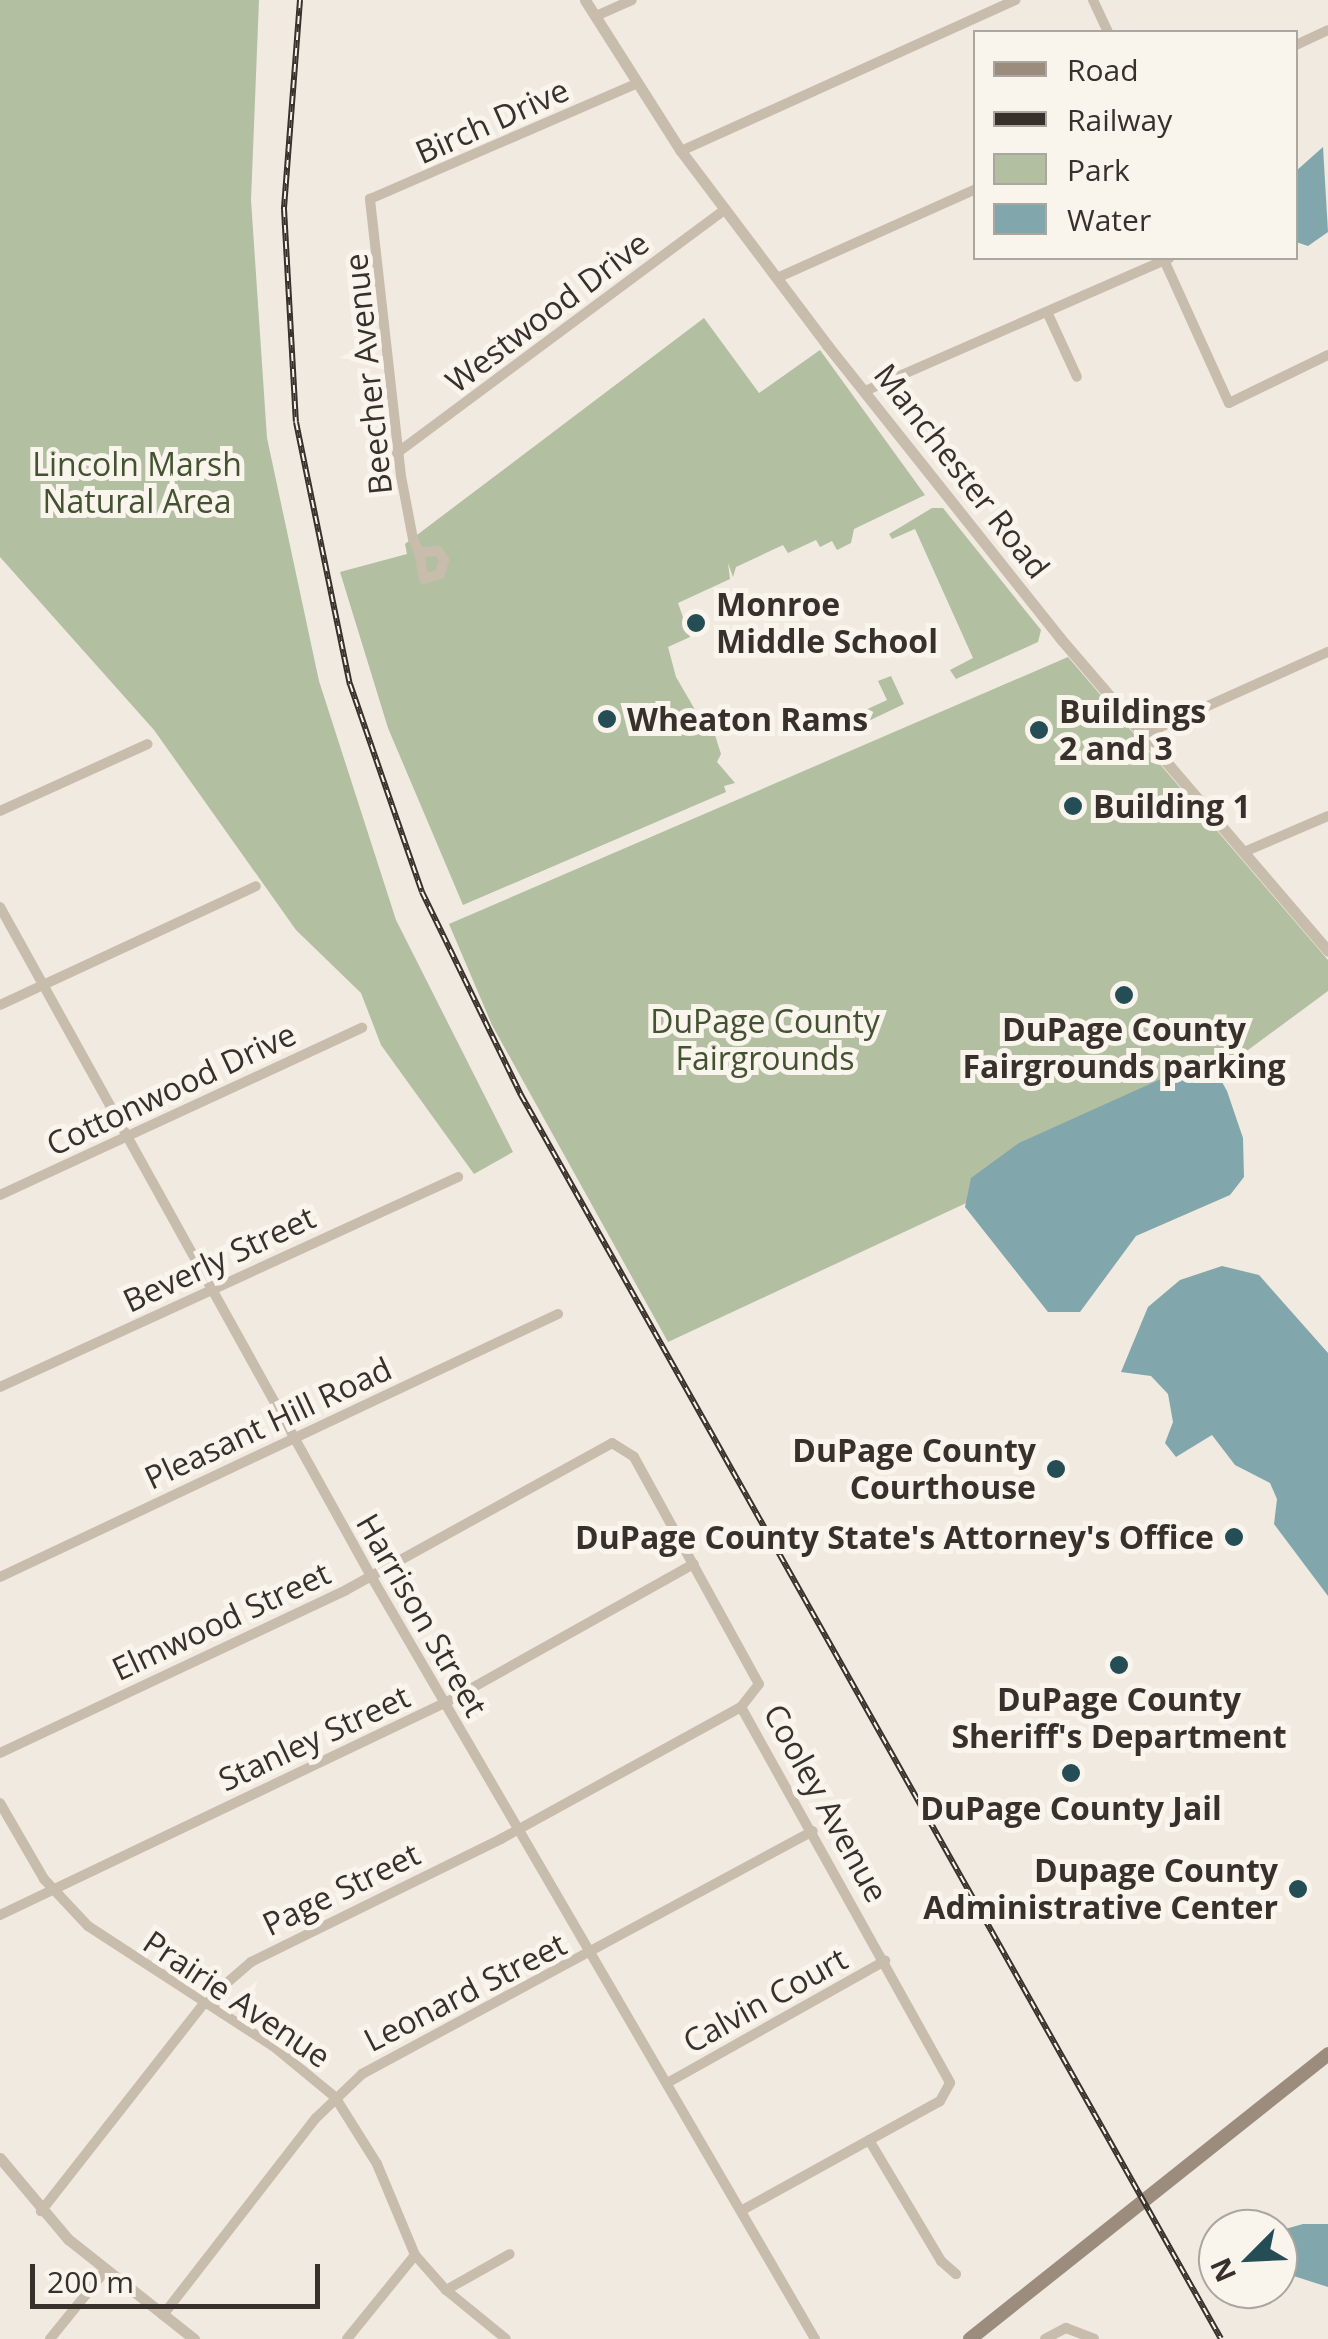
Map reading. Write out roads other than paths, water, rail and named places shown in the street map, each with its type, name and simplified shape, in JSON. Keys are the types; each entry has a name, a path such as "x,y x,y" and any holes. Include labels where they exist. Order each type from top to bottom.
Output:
{"main road":[{"path":"970,2339 1122,2214 1328,2054"}],"street":[{"name":"Manchester Road","path":"586,0 681,151 865,391 1143,735 1328,950"},
{"path":"596,16 632,0"},
{"path":"681,151 1016,0"},
{"path":"1092,0 1107,30"},
{"path":"1298,43 1328,30"},
{"name":"Birch Drive","path":"372,204 370,199 638,83"},
{"path":"777,278 973,190"},
{"name":"Beecher Avenue","path":"372,204 396,452 419,552"},
{"name":"Westwood Drive","path":"396,452 725,209"},
{"path":"865,391 1164,260"},
{"path":"1166,260 1229,402 1328,355"},
{"path":"1048,314 1077,377"},
{"path":"1143,735 1328,652"},
{"path":"0,811 148,744"},
{"path":"1244,852 1328,816"},
{"path":"0,1004 256,886"},
{"name":"Harrison Street","path":"0,907 210,1292 516,1831 669,2082 815,2339"},
{"name":"Cottonwood Drive","path":"0,1195 362,1028"},
{"name":"Beverly Street","path":"0,1386 458,1176"},
{"name":"Pleasant Hill Road","path":"0,1577 558,1314"},
{"name":"Elmwood Street","path":"0,1753 371,1576 618,1443"},
{"name":"Cooley Avenue","path":"618,1443 634,1457 758,1684 741,1707 886,1961 949,2090 869,2140"},
{"name":"Stanley Street","path":"0,1915 445,1703 694,1564"},
{"name":"Page Street","path":"42,2211 205,2002 270,1950 516,1831 741,1707"},
{"name":"Prairie Avenue","path":"0,1803 52,1890 114,1947 205,2002 335,2097 377,2164 416,2255 446,2290 506,2339"},
{"name":"Leonard Street","path":"162,2314 335,2097 404,2047 592,1955 812,1831"},
{"name":"Calvin Court","path":"669,2082 886,1961"},
{"path":"741,2212 869,2140 956,2274"},
{"path":"0,2158 42,2211 105,2271 194,2339"},
{"path":"446,2290 510,2254"},
{"path":"347,2339 416,2255"},
{"path":"50,2339 105,2271"},
{"path":"1045,2339 1066,2328 1094,2339"}],"water":[{"path":"1323,147 1328,232 1308,246 1298,243 1298,169"},
{"path":"1192,1065 1213,1066 1227,1091 1243,1138 1244,1177 1230,1195 1136,1236 1080,1312 1048,1312 965,1207 971,1178 1019,1143"},
{"path":"1222,1266 1259,1275 1328,1353 1328,1596 1274,1524 1277,1499 1270,1483 1235,1465 1212,1435 1176,1457 1165,1443 1173,1422 1168,1394 1151,1376 1121,1372 1148,1307 1180,1280"},
{"path":"1328,2224 1328,2287 1298,2277 1298,2225"}],"railway":[{"path":"300,0 284,209 296,422 350,684 422,892 521,1095 1221,2339"}],"place":[{"name":"Monroe Middle School","path":"696,623"},
{"name":"Wheaton Rams","path":"607,719"},
{"name":"Buildings 2 and 3","path":"1039,730"},
{"name":"Building 1","path":"1073,806"},
{"name":"DuPage County Fairgrounds parking","path":"1124,995"},
{"name":"DuPage County Courthouse","path":"1056,1469"},
{"name":"DuPage County State's Attorney's Office","path":"1234,1537"},
{"name":"DuPage County Sheriff's Department","path":"1119,1665"},
{"name":"DuPage County Jail","path":"1071,1773"},
{"name":"Dupage County Administrative Center","path":"1298,1889"}],"park label":[{"name":"Lincoln Marsh Natural Area","path":"137,484"},
{"name":"DuPage County Fairgrounds","path":"765,1040"}]}
